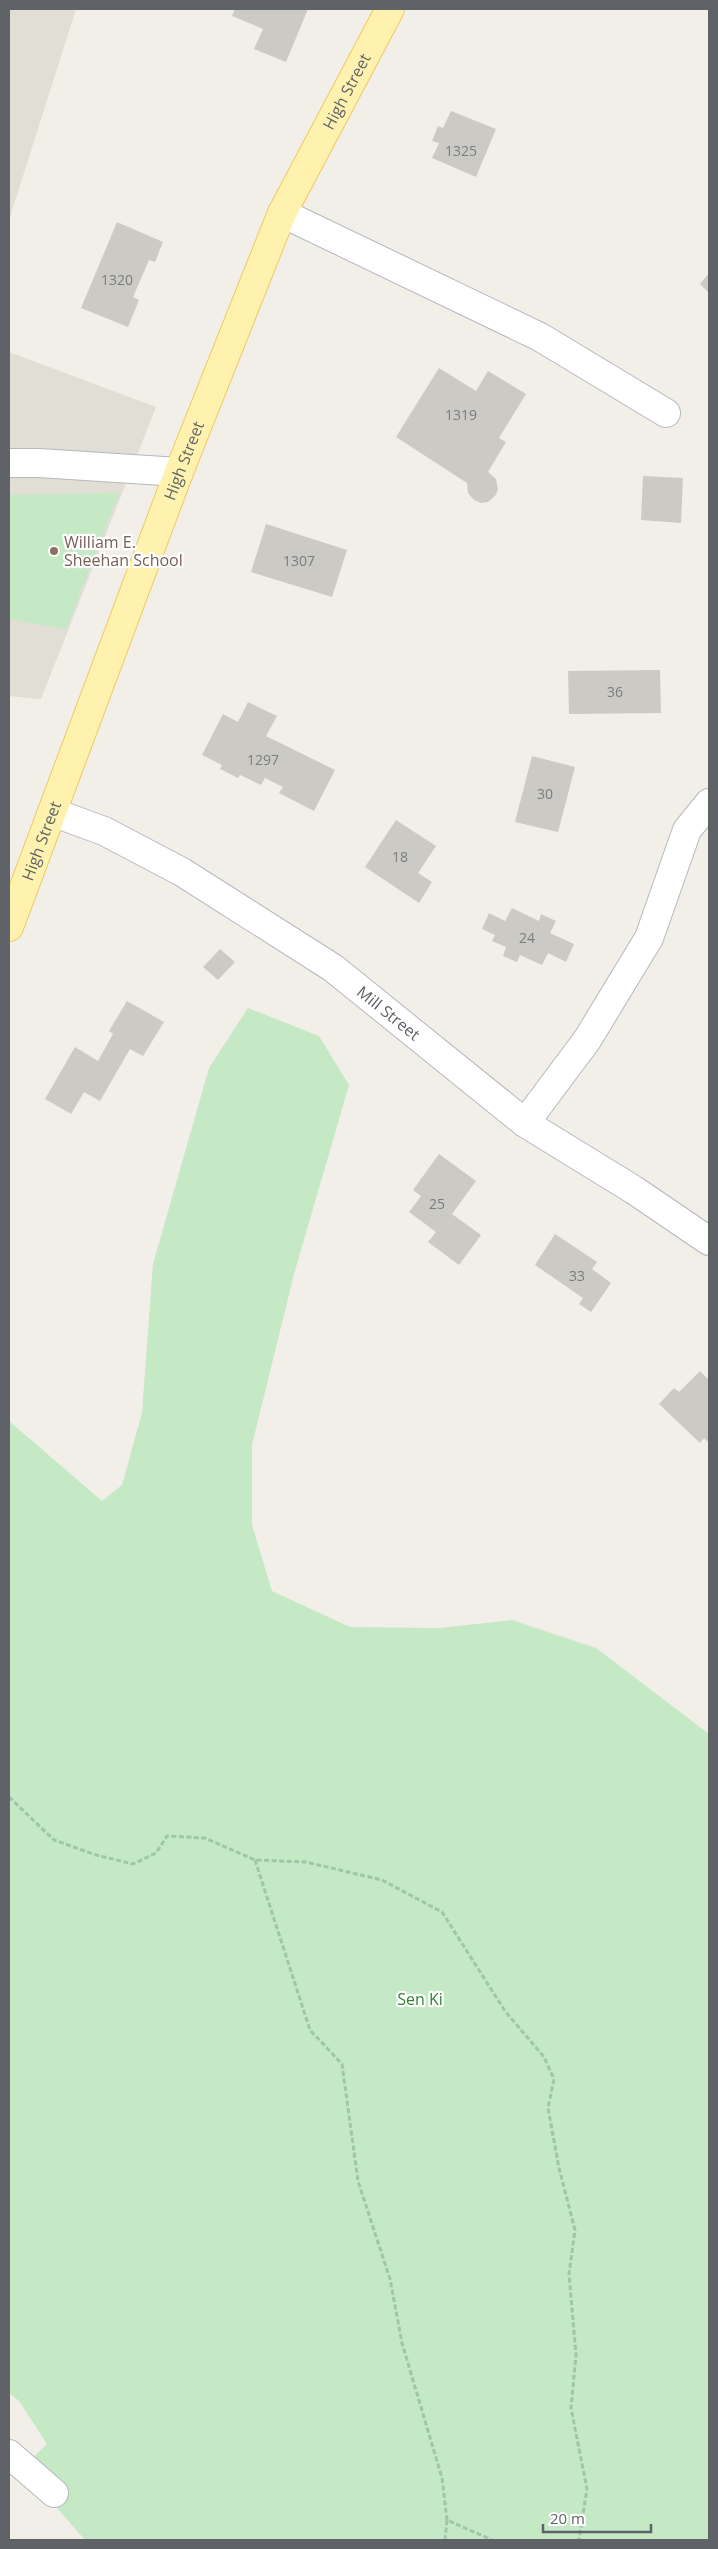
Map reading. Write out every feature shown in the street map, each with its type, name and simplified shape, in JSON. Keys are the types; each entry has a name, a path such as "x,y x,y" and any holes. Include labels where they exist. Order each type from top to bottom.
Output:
{"main road":[{"name":"High Street","path":"9,927 179,472 282,213 390,9"}],"street":[{"path":"282,213 540,337 666,413"},
{"path":"9,463 39,463 179,472"},
{"path":"525,1123 587,1040 649,938 687,830 709,804"},
{"name":"Mill Street","path":"52,812 104,830 182,872 333,968 525,1123 634,1190 709,1240"},
{"path":"9,2454 54,2493"}],"path":[{"path":"9,1797 54,1840 96,1855 133,1864 156,1853 167,1836 205,1838 255,1860 306,1862 382,1880 442,1912 505,2011 544,2057 554,2079 548,2108 559,2168 575,2230 569,2274 576,2355 571,2408 587,2490 579,2540"},
{"path":"255,1860 310,2030 342,2064 358,2181 390,2279 402,2343 442,2478 446,2520 445,2540"},
{"path":"446,2520 492,2540"}],"shaded area":[{"path":"9,9 76,9 9,220"},
{"name":"William E. Sheehan School","path":"9,352 156,407 41,699 9,696"}],"green space":[{"path":"119,493 66,629 9,619 9,495"},
{"name":"Sen Ki","path":"248,1008 319,1036 349,1085 294,1274 252,1445 252,1525 272,1591 350,1627 439,1628 512,1620 596,1648 709,1734 709,2540 85,2540 22,2468 47,2444 19,2401 9,2393 9,1421 102,1501 122,1485 142,1413 153,1264 209,1068"}],"building":[{"path":"235,9 308,9 286,62 254,49 263,29 232,16"},
{"path":"451,111 496,129 476,177 432,158 439,143 432,141 438,126 443,128"},
{"path":"117,222 163,242 155,262 149,260 133,297 139,300 128,327 81,308"},
{"path":"709,273 709,293 700,284"},
{"path":"439,368 476,391 488,371 526,394 499,438 506,442 488,472 496,479 498,490 495,496 488,502 481,503 474,500 468,493 467,483 396,437"},
{"path":"643,476 683,478 681,523 641,520"},
{"path":"266,524 347,550 332,597 251,572"},
{"path":"660,670 661,713 569,714 568,671"},
{"path":"248,702 277,716 266,736 335,770 314,811 279,793 283,787 265,778 261,785 240,775 238,778 220,769 222,765 202,755 223,714 238,722"},
{"path":"532,756 575,767 558,832 515,822"},
{"path":"396,820 436,846 418,873 432,882 419,903 365,867"},
{"path":"512,908 539,921 541,914 556,921 550,933 574,944 566,962 548,953 542,965 520,955 517,962 503,956 506,947 492,941 495,935 482,929 489,913 505,921"},
{"path":"220,949 235,962 218,980 203,967"},
{"path":"127,1001 164,1022 143,1056 130,1049 100,1101 84,1092 71,1114 45,1099 75,1047 98,1061 113,1034 109,1031"},
{"path":"439,1154 476,1181 452,1214 481,1235 459,1265 428,1242 436,1232 409,1212 421,1196 413,1190"},
{"path":"555,1234 597,1262 592,1269 611,1283 591,1312 579,1304 583,1298 535,1265"},
{"path":"700,1371 709,1380 709,1443 704,1438 700,1443 659,1404 674,1388 679,1392"}],"place":[{"name":"William E. Sheehan School","path":"54,551"}]}
